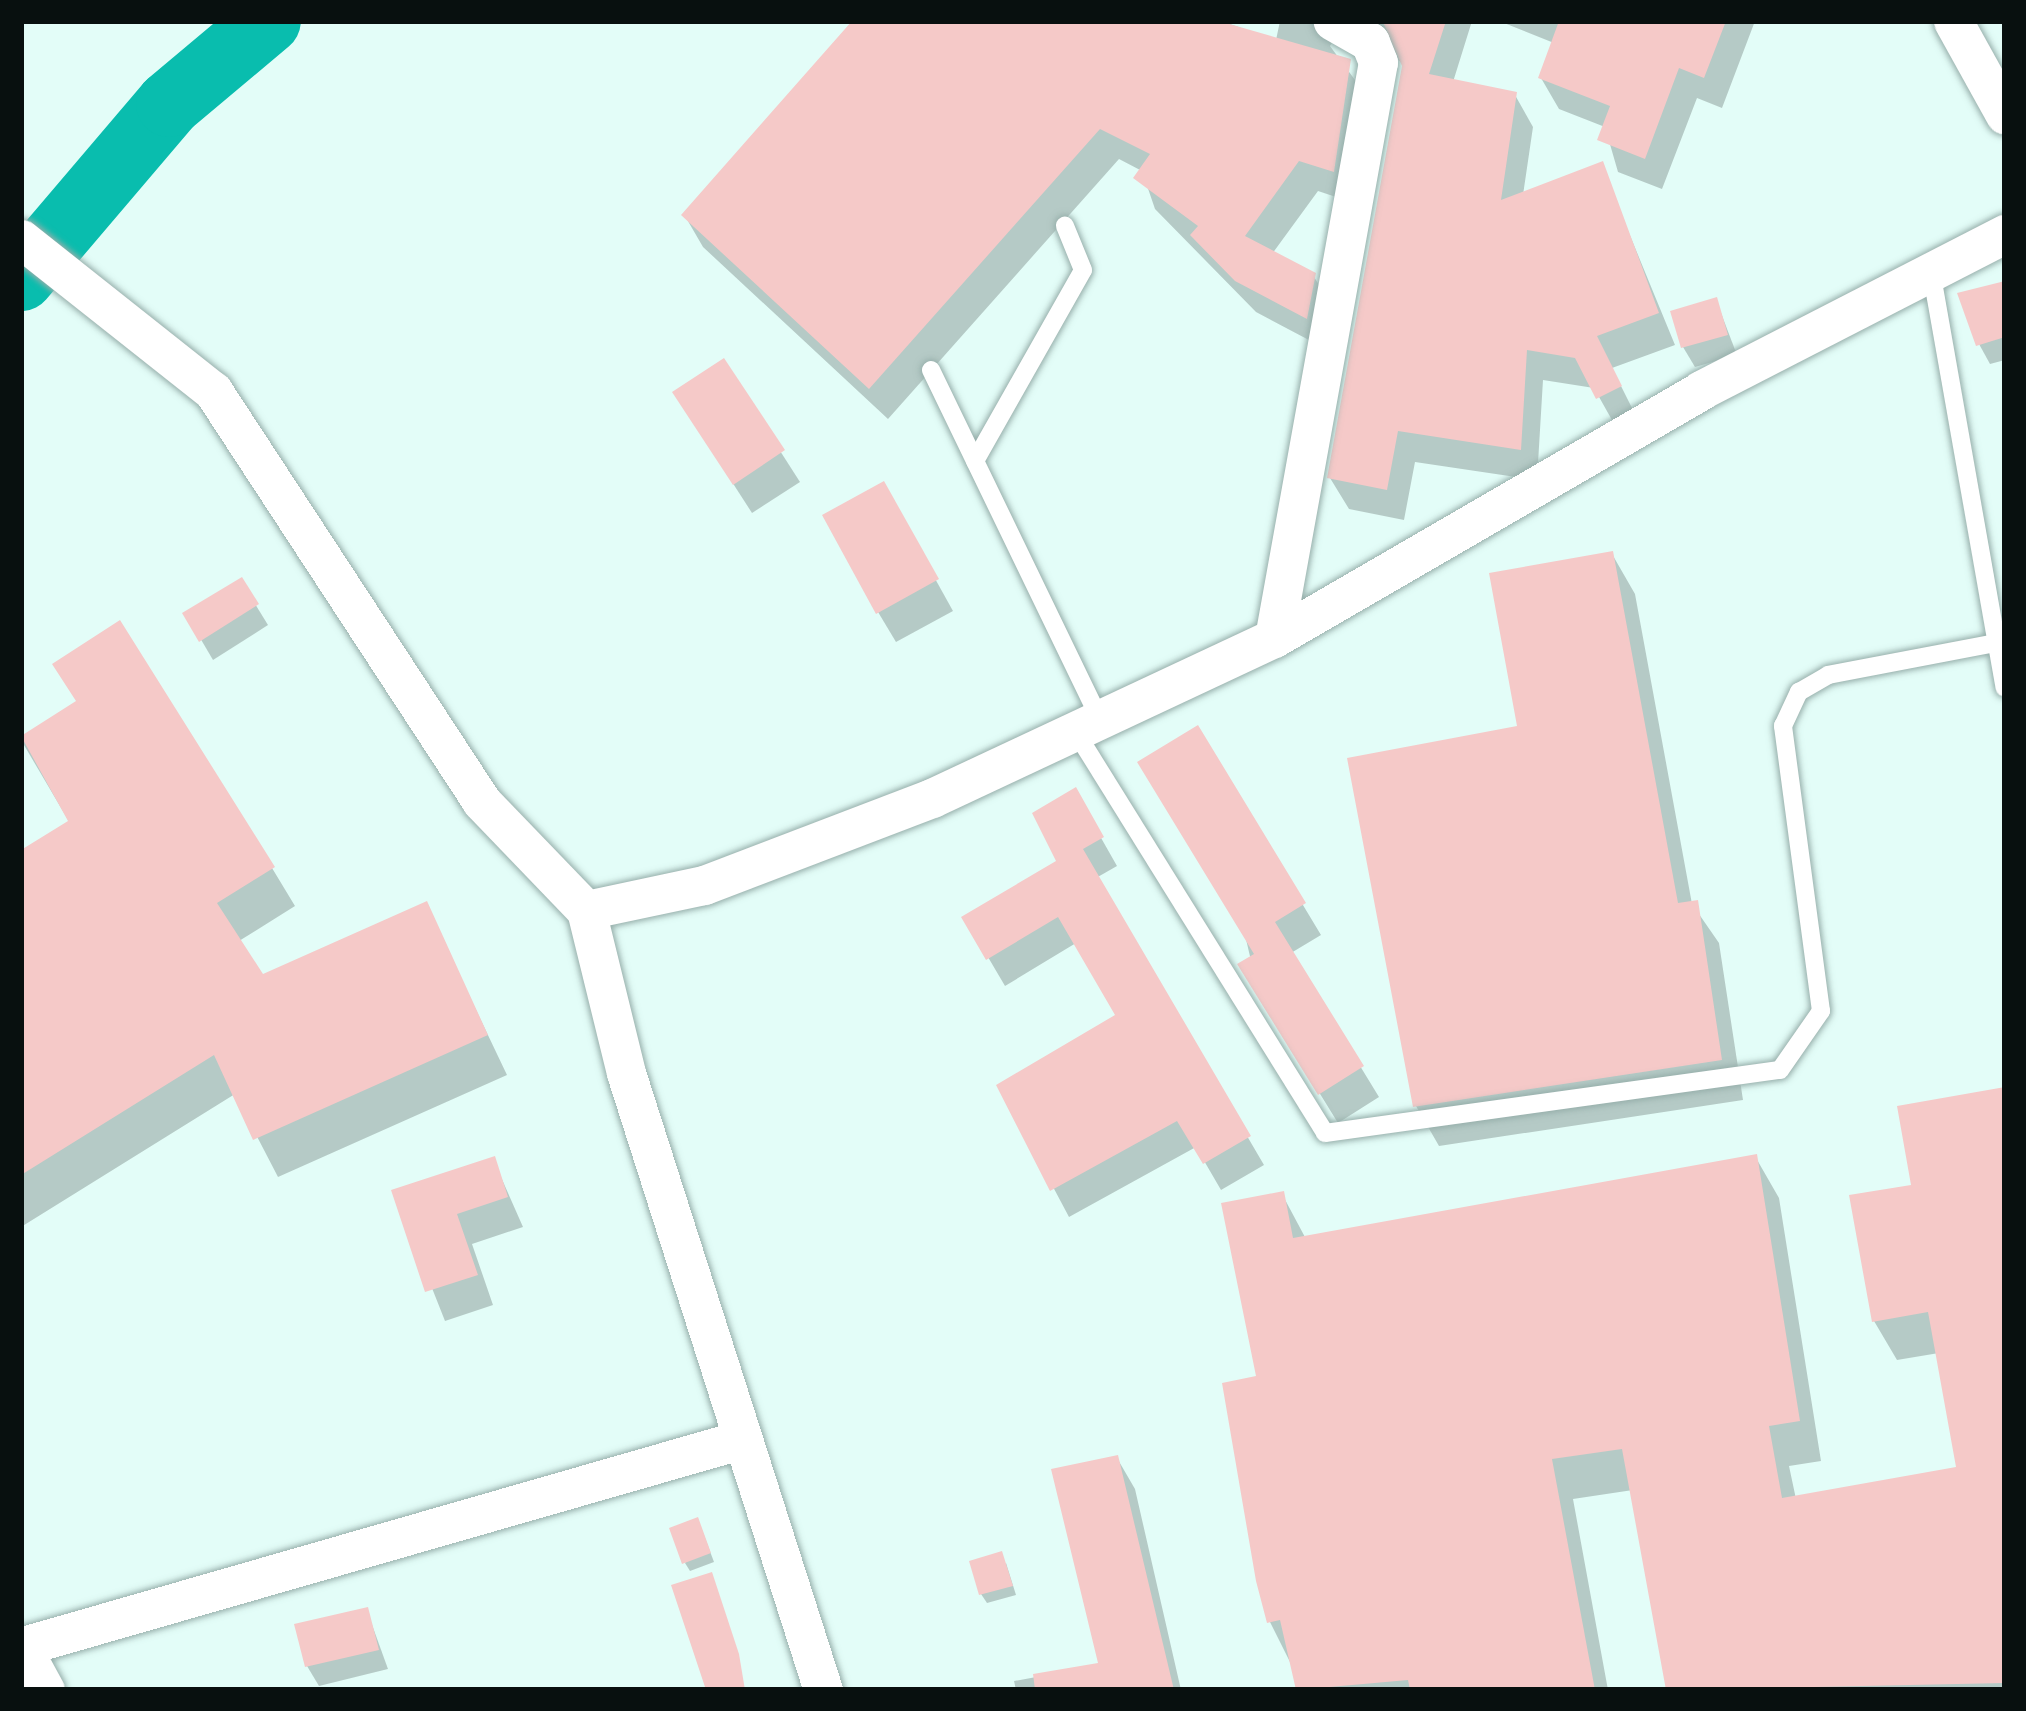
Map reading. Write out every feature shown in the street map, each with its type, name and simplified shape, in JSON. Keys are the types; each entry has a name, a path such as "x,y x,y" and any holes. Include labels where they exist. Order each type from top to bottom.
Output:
{"street":[{"path":"1274,638 1378,62 1370,42 1333,21"},
{"path":"1953,21 2005,115"},
{"path":"586,910 704,885 1087,725 1274,638 1701,390 2005,234"},
{"path":"21,239 213,391 481,800 586,910 743,1438 824,1690"},
{"path":"45,1690 22,1646 743,1438"}],"lane":[{"path":"975,461 1083,270 1065,226"},
{"path":"1931,276 2005,688"},
{"path":"931,370 975,461 1087,725 1324,1133 1780,1070 1821,1011 1783,726 1799,692 1828,675 1996,643"}],"building":[{"path":"852,21 1219,21 1351,59 1334,172 1299,161 1245,236 1316,273 1307,319 1235,281 1190,235 1198,226 1133,178 1150,154 1100,129 869,389 681,215"},
{"path":"1446,21 1429,74 1517,92 1501,200 1603,161 1659,313 1597,336 1622,386 1596,399 1575,358 1527,350 1521,450 1398,431 1387,490 1327,478 1402,66 1383,22"},
{"path":"1559,21 1726,21 1704,78 1679,68 1645,159 1597,140 1610,106 1538,78"},
{"path":"2005,281 2005,337 1976,346 1957,293"},
{"path":"1717,297 1728,335 1681,348 1670,311"},
{"path":"724,358 785,450 733,485 672,392"},
{"path":"884,481 939,579 876,614 822,515"},
{"path":"1613,551 1678,903 1698,900 1722,1060 1413,1107 1347,758 1517,726 1489,573"},
{"path":"242,577 259,604 199,642 182,613"},
{"path":"120,620 275,867 217,903 263,974 427,901 488,1035 253,1140 214,1055 21,1175 21,850 68,821 21,736 76,701 52,664"},
{"path":"1198,725 1306,903 1275,922 1364,1066 1318,1095 1237,964 1254,954 1137,762"},
{"path":"1076,787 1104,837 1083,849 1251,1136 1203,1164 1177,1121 1050,1191 996,1085 1115,1015 1058,917 986,960 961,917 1056,861 1032,813"},
{"path":"2005,1087 2005,1683 1666,1690 1622,1449 1552,1459 1595,1690 1410,1690 1408,1680 1296,1690 1280,1620 1267,1623 1256,1581 1222,1383 1256,1376 1221,1203 1284,1191 1293,1238 1757,1154 1800,1421 1769,1426 1782,1498 1956,1467 1928,1312 1872,1322 1849,1195 1911,1185 1897,1106"},
{"path":"495,1156 508,1197 457,1214 478,1275 425,1292 391,1190"},
{"path":"1118,1455 1174,1690 1035,1690 1033,1674 1098,1663 1051,1469"},
{"path":"698,1517 711,1553 682,1564 669,1528"},
{"path":"1002,1551 1013,1586 979,1595 969,1561"},
{"path":"712,1572 739,1654 745,1690 706,1690 671,1585"},
{"path":"368,1607 379,1650 305,1667 294,1624"}],"waterway":[{"path":"21,278 169,104 268,21"}]}
